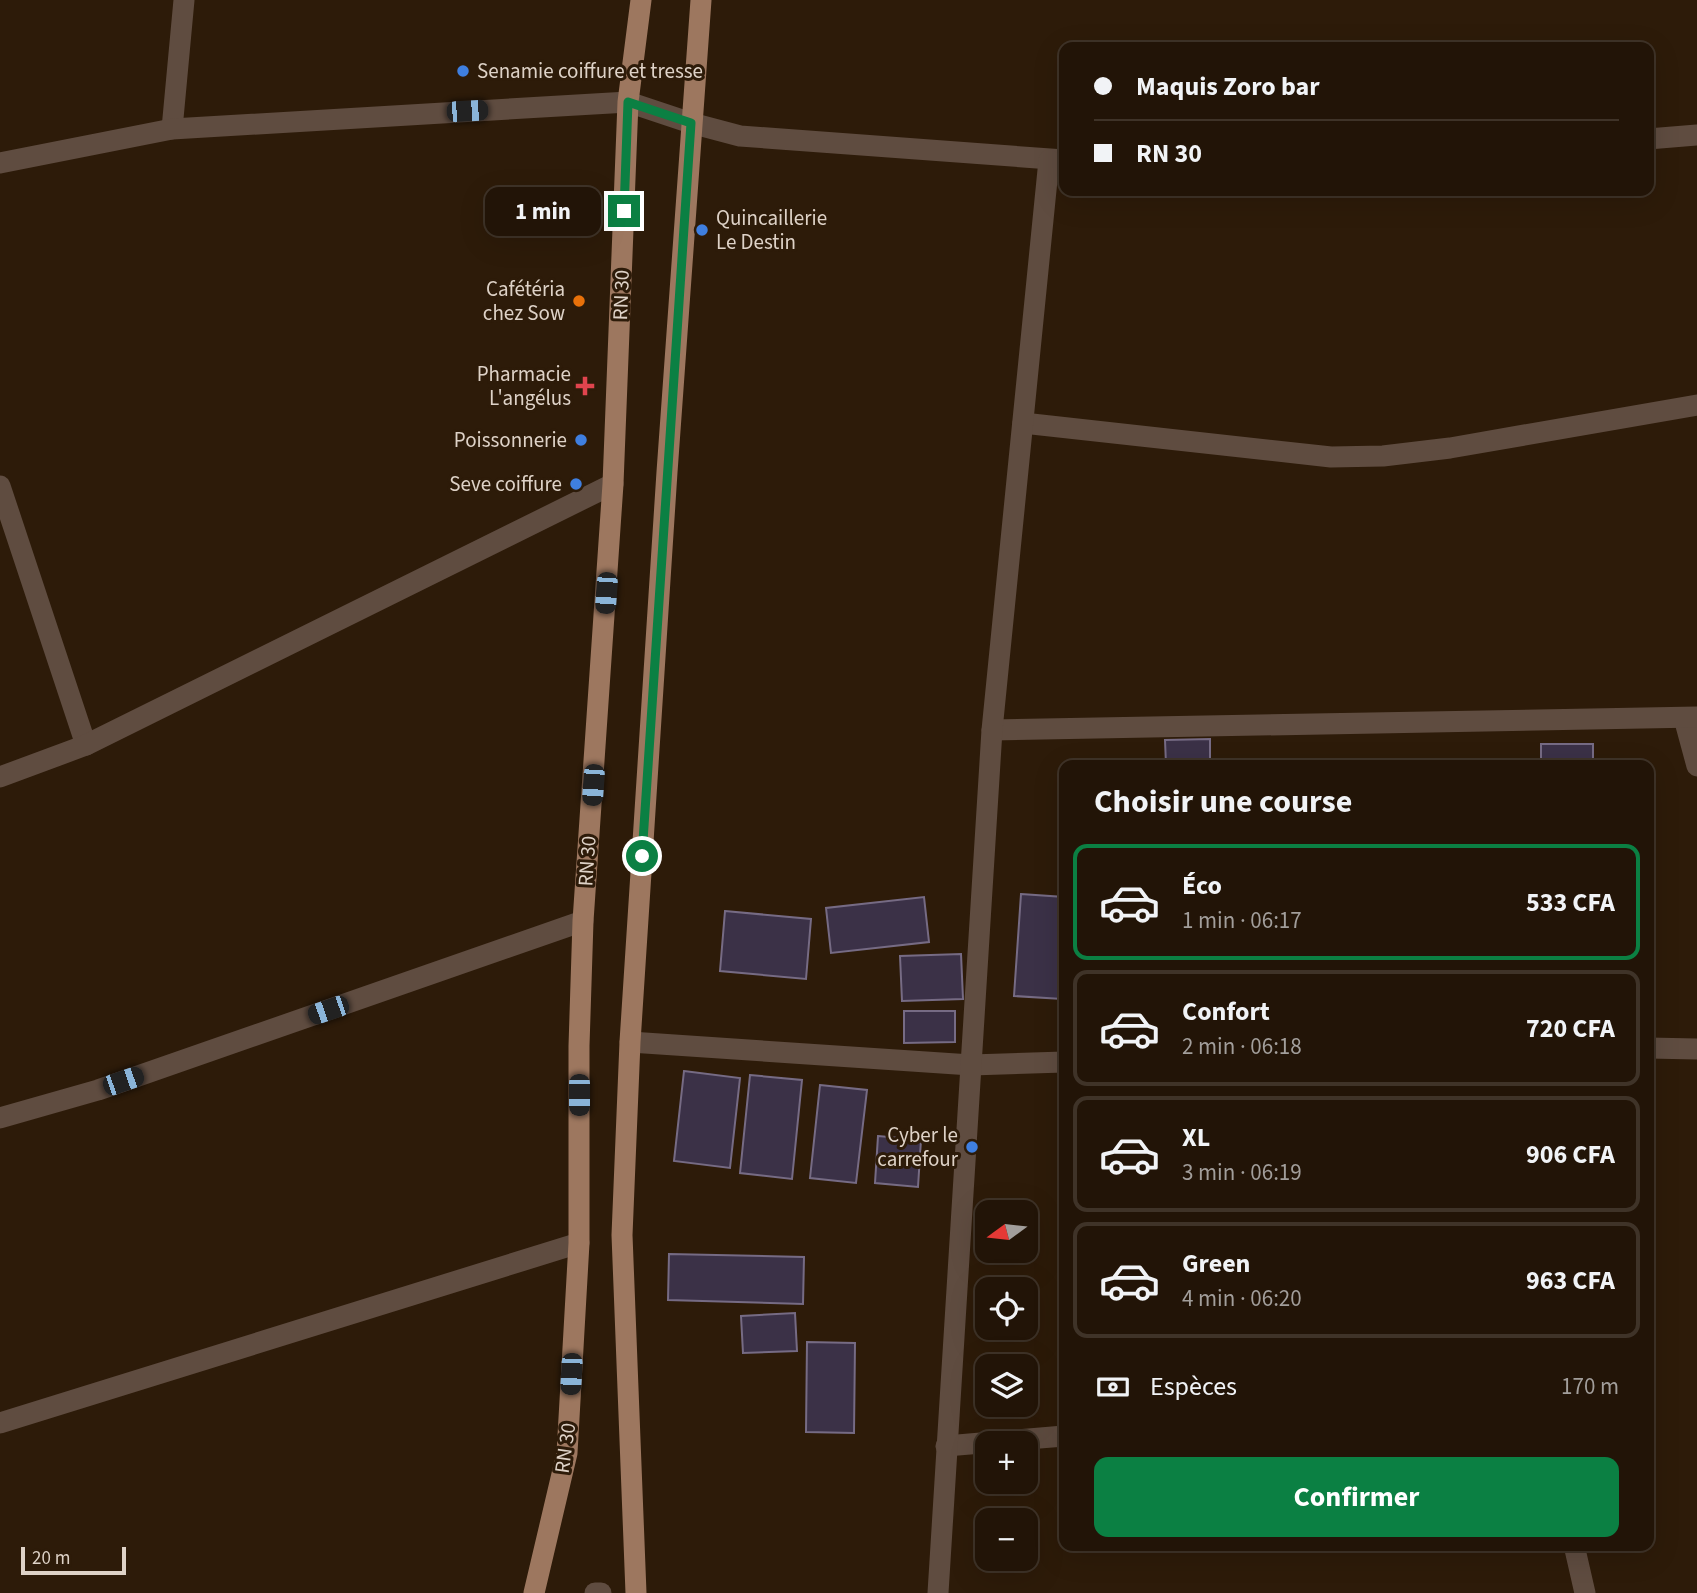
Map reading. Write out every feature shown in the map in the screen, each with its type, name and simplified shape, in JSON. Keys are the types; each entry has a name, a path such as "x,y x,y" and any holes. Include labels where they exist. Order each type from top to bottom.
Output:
{"main road":[{"name":"RN 30","path":"534,1593 567,1453 579,1243 579,1046 583,921 613,484 628,102 641,0"},
{"path":"636,1593 622,1235 630,1042 701,0"}],"street":[{"path":"172,129 184,0"},
{"path":"0,163 172,129 628,102 740,136 1056,160 1023,423 992,730 938,1593"},
{"path":"1654,139 1697,135"},
{"path":"1023,423 1331,457 1383,456 1450,448 1697,405"},
{"path":"0,777 86,745 613,484"},
{"path":"0,488 86,745"},
{"path":"992,730 1690,718 1697,766"},
{"path":"0,1118 98,1090 583,921"},
{"path":"630,1042 971,1066 1059,1062"},
{"path":"1654,1048 1697,1049"},
{"path":"0,1423 579,1243"},
{"path":"946,1446 1059,1436"},
{"path":"1575,1551 1585,1593"},
{"path":"595,1593 601,1593"}],"building":[{"path":"1210,739 1210,760 1166,760 1165,740"},
{"path":"1541,744 1593,744 1593,760 1541,760"},
{"path":"1021,894 1059,897 1059,999 1014,996"},
{"path":"924,897 929,942 831,953 826,908"},
{"path":"725,911 811,919 806,979 720,971"},
{"path":"961,954 963,999 902,1001 900,956"},
{"path":"904,1011 955,1011 955,1042 904,1043"},
{"path":"684,1071 740,1078 730,1168 674,1161"},
{"path":"750,1075 802,1080 792,1179 740,1173"},
{"path":"820,1085 867,1090 856,1183 810,1178"},
{"path":"878,1136 921,1140 918,1187 875,1183"},
{"path":"669,1254 804,1257 803,1304 668,1300"},
{"path":"795,1313 797,1351 743,1353 741,1316"},
{"path":"807,1342 855,1343 854,1433 806,1432"}],"place":[{"name":"Senamie coiffure et tresse","path":"463,71"},
{"name":"Quincaillerie Le Destin","path":"702,230"},
{"name":"Cafétéria chez Sow","path":"579,301"},
{"name":"Pharmacie L'angélus","path":"585,386"},
{"name":"Poissonnerie","path":"581,440"},
{"name":"Seve coiffure","path":"576,484"},
{"name":"Cyber le carrefour","path":"972,1147"}],"route":[{"path":"624,211 628,102 691,123 642,856"}]}
